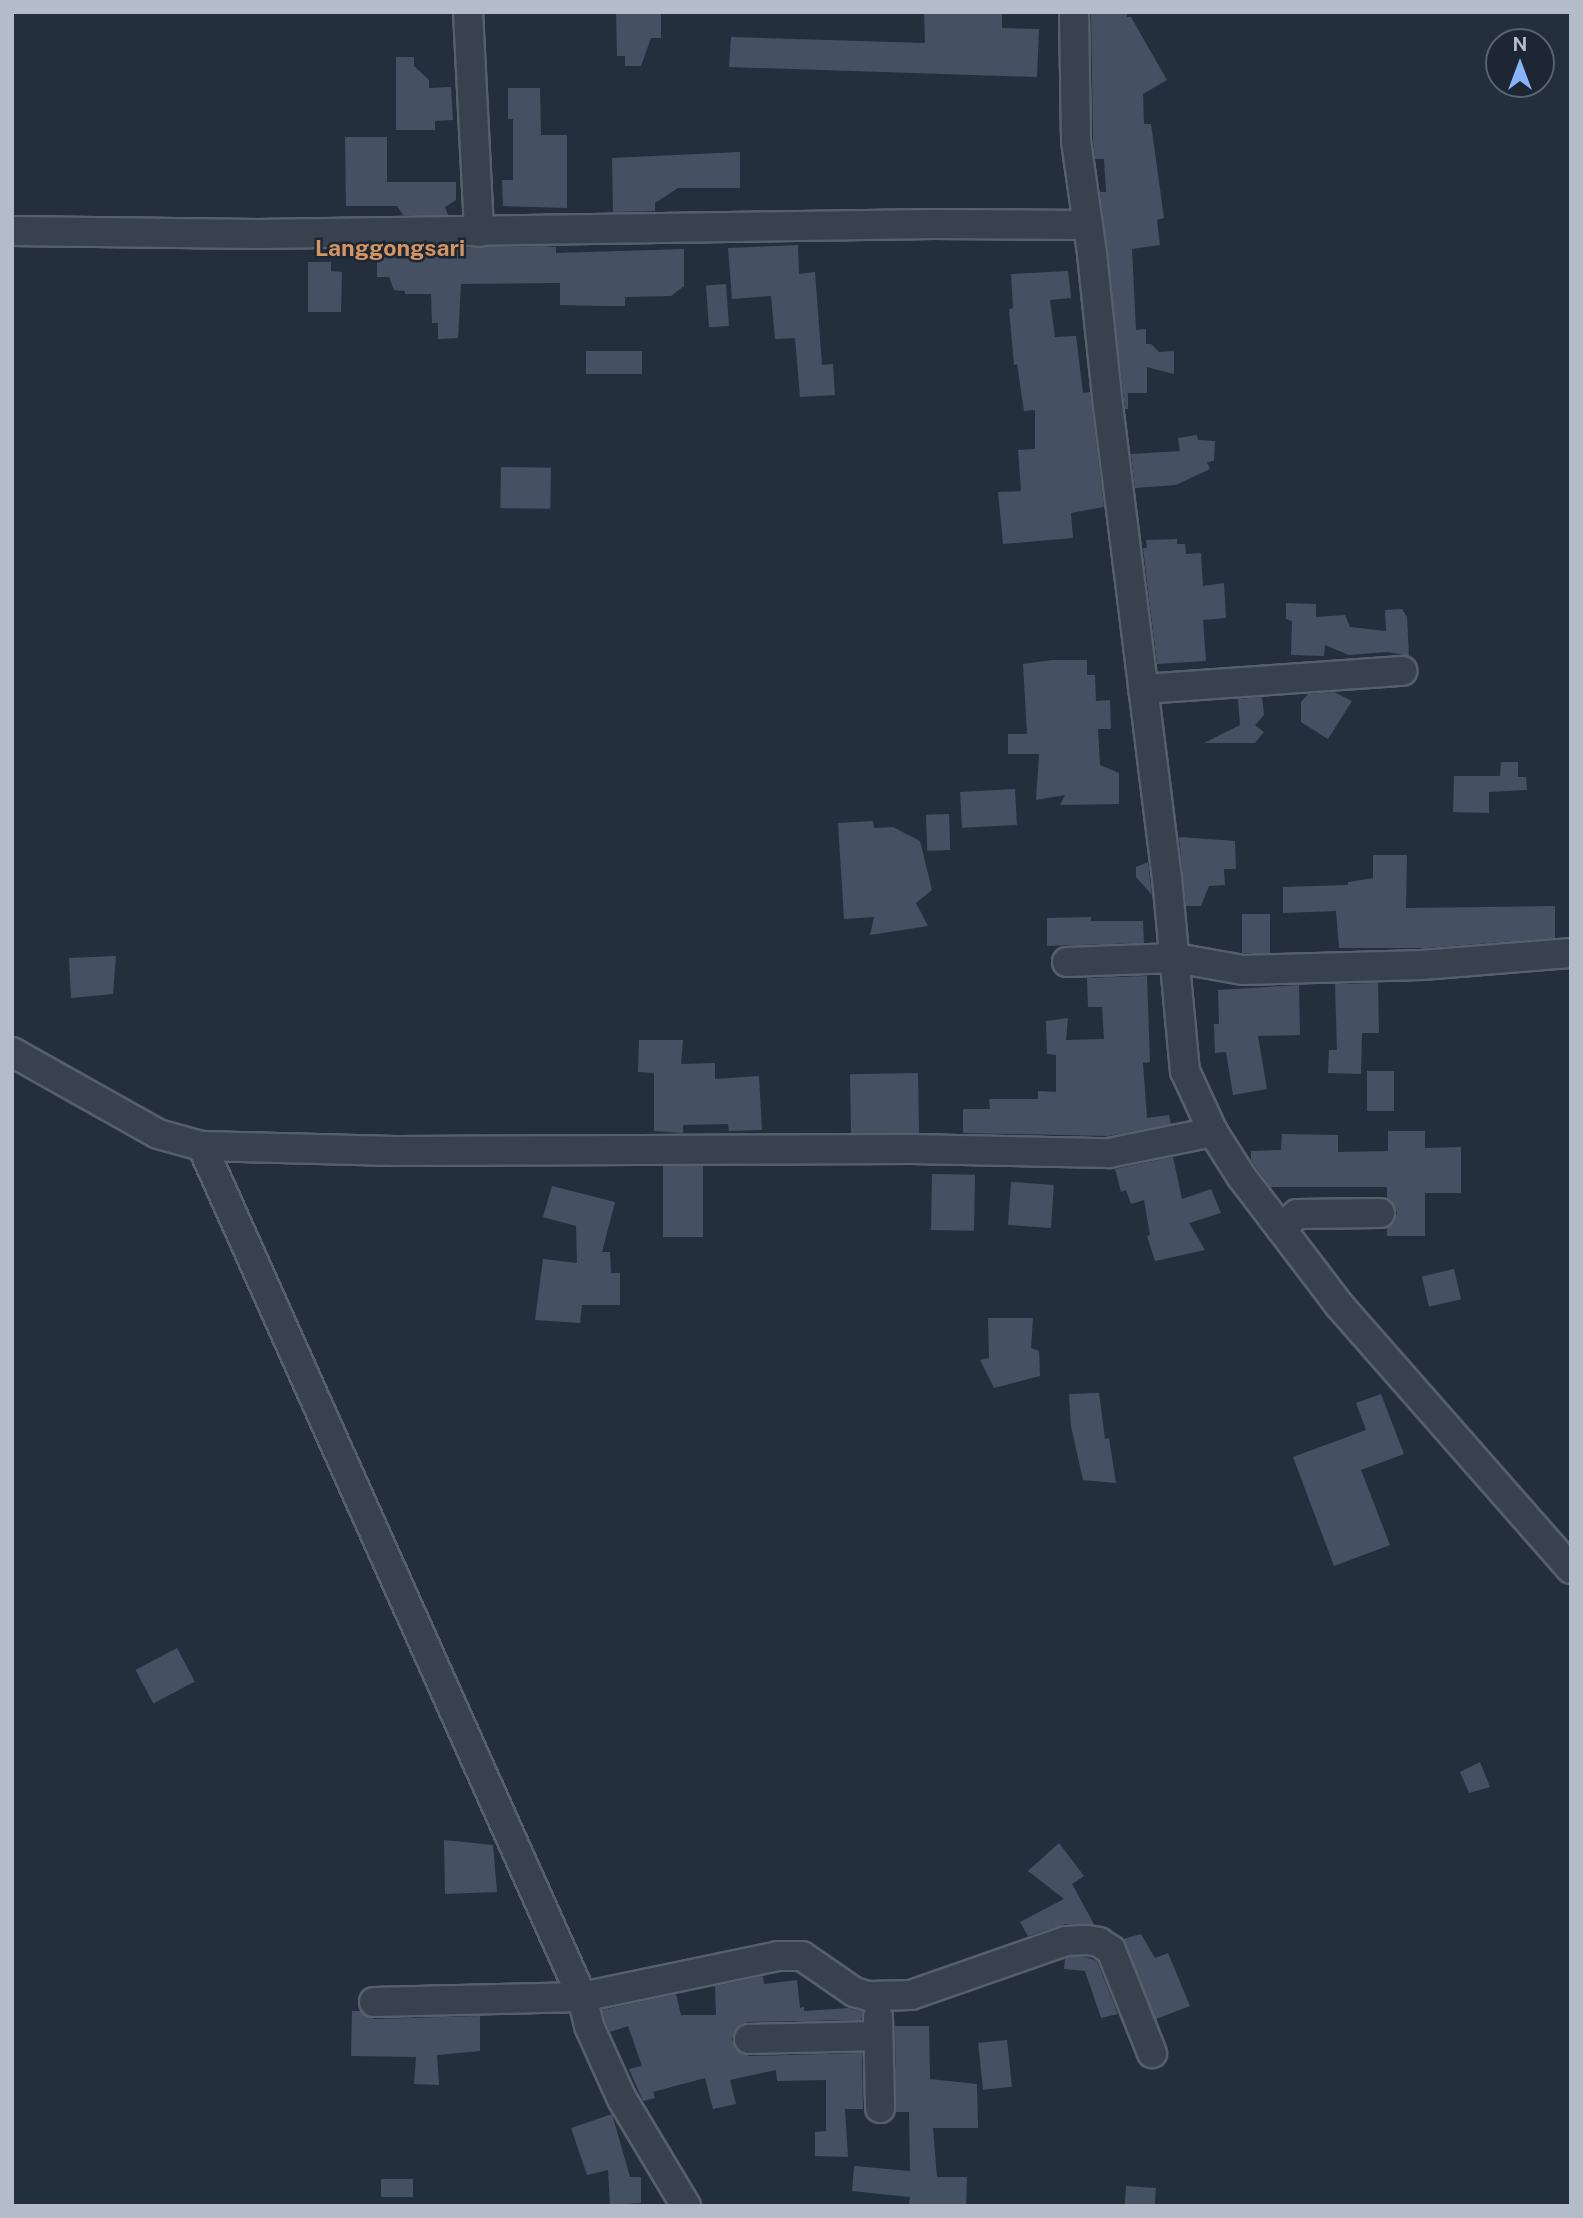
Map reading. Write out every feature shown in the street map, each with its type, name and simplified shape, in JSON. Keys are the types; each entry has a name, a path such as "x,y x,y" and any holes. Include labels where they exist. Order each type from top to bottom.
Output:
{"street":[{"path":"468,12 479,232"},
{"path":"1074,12 1076,141 1176,958 1185,1071 1213,1132 1281,1229 1340,1306 1570,1566"},
{"path":"12,231 81,234 479,232 933,224 1088,225"},
{"path":"1143,689 1402,671"},
{"path":"1067,962 1176,958 1243,970 1422,965 1571,953"},
{"path":"12,1052 158,1134 202,1146 395,1151 912,1149 1108,1153 1213,1132"},
{"path":"202,1146 365,1518 582,1997 589,2025 622,2099 686,2206"},
{"path":"1281,1229 1297,1214 1380,1213"},
{"path":"374,2002 582,1997 778,1956 802,1956 854,1992 878,1996 911,1995 1066,1941 1099,1942 1111,1950 1152,2053"},
{"path":"878,1996 880,2108"},
{"path":"749,2039 878,2036"}],"building":[{"path":"616,12 661,12 661,38 651,38 641,66 625,66 625,56 617,56"},
{"path":"924,12 1002,12 1002,28 1039,29 1037,77 729,67 731,37 925,43"},
{"path":"1091,12 1127,12 1127,17 1131,17 1167,80 1143,94 1144,124 1151,124 1164,218 1157,220 1160,245 1132,249 1136,330 1146,329 1146,344 1151,344 1159,352 1174,351 1174,374 1147,367 1147,393 1128,393 1128,409 1125,409 1100,192 1106,192 1104,159 1095,159 1093,140"},
{"path":"396,57 414,57 414,66 429,80 429,88 451,87 453,120 435,121 435,130 396,130"},
{"path":"508,88 540,88 541,135 567,135 567,208 503,206 502,180 513,180 513,119 508,119"},
{"path":"345,137 387,137 387,182 456,182 456,200 445,207 448,215 403,215 397,206 346,206"},
{"path":"740,152 740,188 678,188 655,203 655,211 613,212 612,158"},
{"path":"798,245 799,274 815,272 822,365 833,364 835,395 800,397 795,338 775,339 771,296 732,299 728,248"},
{"path":"556,247 556,253 684,249 684,286 671,296 625,297 625,306 602,306 560,305 560,283 461,284 458,338 438,339 438,323 432,323 431,294 405,294 405,291 394,290 389,277 377,277 377,257 405,257 405,248"},
{"path":"308,262 331,262 331,271 342,272 341,312 308,312"},
{"path":"1068,271 1071,298 1050,300 1055,337 1076,336 1083,393 1090,392 1104,507 1071,513 1073,538 1003,544 998,492 1021,491 1018,450 1035,449 1035,410 1024,411 1017,364 1014,365 1009,309 1013,308 1011,274"},
{"path":"726,284 729,326 709,327 706,285"},
{"path":"586,351 642,351 642,374 586,374"},
{"path":"1197,435 1198,440 1215,441 1214,461 1207,462 1210,469 1176,485 1135,488 1131,454 1180,451 1178,438"},
{"path":"501,467 551,468 550,509 500,508"},
{"path":"1177,539 1177,544 1185,544 1186,554 1201,553 1203,586 1224,583 1226,618 1203,620 1206,661 1157,664 1143,548 1147,548 1146,540"},
{"path":"1286,603 1316,604 1316,617 1345,615 1350,627 1386,631 1385,610 1402,609 1407,617 1409,656 1387,652 1349,655 1325,645 1324,656 1291,655 1292,621 1286,619"},
{"path":"1052,660 1087,660 1087,675 1095,675 1096,701 1110,700 1111,729 1098,729 1100,765 1119,773 1119,804 1060,805 1065,795 1036,800 1039,754 1008,754 1008,734 1027,734 1023,664"},
{"path":"1334,692 1352,701 1328,739 1301,722 1301,702 1308,694"},
{"path":"1262,697 1264,715 1255,725 1264,732 1255,743 1204,743 1240,725 1238,699"},
{"path":"1501,762 1518,762 1518,777 1526,777 1527,790 1489,792 1489,813 1453,812 1454,776 1500,776"},
{"path":"1015,789 1017,825 962,828 960,792"},
{"path":"949,814 950,850 927,851 926,815"},
{"path":"873,821 874,828 893,827 920,841 932,890 916,903 928,926 870,935 874,917 844,919 838,823"},
{"path":"1179,837 1235,841 1236,869 1224,869 1225,885 1209,886 1201,906 1186,906"},
{"path":"1373,855 1407,855 1406,908 1555,906 1555,938 1426,948 1339,948 1336,911 1283,913 1283,887 1348,885 1348,882 1373,878"},
{"path":"1148,862 1152,895 1136,877 1136,867"},
{"path":"1242,914 1270,914 1270,953 1242,953"},
{"path":"1091,917 1091,921 1143,921 1144,943 1047,946 1047,918"},
{"path":"116,956 113,994 71,998 69,958"},
{"path":"1147,976 1150,1062 1143,1063 1147,1118 1169,1115 1171,1124 1108,1136 963,1133 963,1109 990,1109 989,1099 1038,1099 1038,1091 1056,1092 1056,1055 1047,1054 1046,1021 1068,1018 1066,1040 1104,1039 1102,1007 1088,1007 1087,978"},
{"path":"1378,983 1379,1033 1362,1033 1361,1074 1328,1073 1329,1050 1337,1050 1335,984"},
{"path":"1299,985 1300,1035 1258,1036 1267,1089 1233,1095 1226,1052 1215,1053 1214,1024 1219,1024 1218,990"},
{"path":"639,1040 683,1040 681,1064 715,1063 715,1079 759,1076 762,1130 729,1131 728,1124 683,1125 683,1133 654,1131 654,1073 638,1072"},
{"path":"1367,1071 1394,1071 1394,1111 1367,1111"},
{"path":"918,1073 919,1133 851,1134 850,1074"},
{"path":"1388,1131 1425,1131 1425,1148 1461,1147 1461,1193 1425,1193 1425,1236 1387,1236 1387,1228 1394,1222 1397,1213 1394,1204 1387,1198 1387,1187 1270,1187 1251,1160 1251,1151 1281,1150 1282,1134 1338,1135 1338,1152 1388,1151"},
{"path":"1173,1157 1182,1199 1211,1189 1221,1213 1189,1223 1205,1250 1155,1261 1147,1236 1150,1235 1144,1200 1131,1204 1126,1190 1121,1192 1115,1169"},
{"path":"663,1166 703,1166 703,1237 663,1237"},
{"path":"932,1174 975,1175 974,1231 931,1230"},
{"path":"1011,1182 1054,1185 1051,1228 1008,1225"},
{"path":"552,1186 615,1202 602,1252 610,1252 611,1273 620,1273 620,1305 582,1305 580,1323 535,1320 543,1259 577,1263 576,1226 543,1217"},
{"path":"1454,1269 1461,1299 1429,1307 1422,1276"},
{"path":"988,1318 1033,1318 1031,1348 1039,1351 1040,1376 994,1388 980,1360 989,1358"},
{"path":"1099,1393 1105,1439 1109,1438 1116,1483 1083,1480 1071,1426 1069,1394"},
{"path":"1381,1394 1404,1454 1361,1470 1390,1545 1334,1566 1293,1457 1366,1430 1356,1403"},
{"path":"177,1648 195,1682 153,1704 136,1670"},
{"path":"1480,1762 1490,1787 1469,1793 1460,1772"},
{"path":"444,1840 493,1845 497,1892 445,1894"},
{"path":"1059,1843 1084,1876 1072,1884 1094,1924 1065,1924 1028,1936 1020,1922 1064,1899 1028,1871"},
{"path":"1141,1934 1155,1958 1168,1953 1190,2006 1156,2019 1123,1939"},
{"path":"1086,1957 1097,1961 1118,2014 1101,2018 1085,1971 1064,1969 1065,1959"},
{"path":"763,1976 764,1984 797,1980 800,2008 804,2007 804,2011 849,2008 863,2012 861,2020 748,2022 740,2025 732,2039 735,2048 749,2056 862,2053 863,2109 845,2109 848,2157 815,2156 815,2132 826,2131 826,2080 777,2081 776,2070 730,2080 736,2104 713,2109 705,2078 653,2092 655,2098 643,2101 629,2069 642,2066 628,2026 610,2032 602,2010 676,1994 681,2015 716,2015 715,1986"},
{"path":"352,2011 360,2011 374,2019 480,2016 480,2051 437,2055 439,2085 414,2084 416,2057 351,2056"},
{"path":"895,2026 929,2026 930,2079 977,2084 978,2128 933,2128 937,2177 967,2177 966,2206 909,2206 910,2197 852,2191 854,2166 910,2171 909,2112 896,2112"},
{"path":"1007,2040 1012,2087 983,2090 978,2043"},
{"path":"612,2114 630,2177 641,2177 641,2203 610,2205 608,2170 587,2175 571,2128"},
{"path":"381,2179 413,2179 413,2197 381,2197"},
{"path":"1126,2186 1156,2188 1155,2206 1125,2206"}],"district":[{"name":"Langgongsari","path":"390,248"}]}
